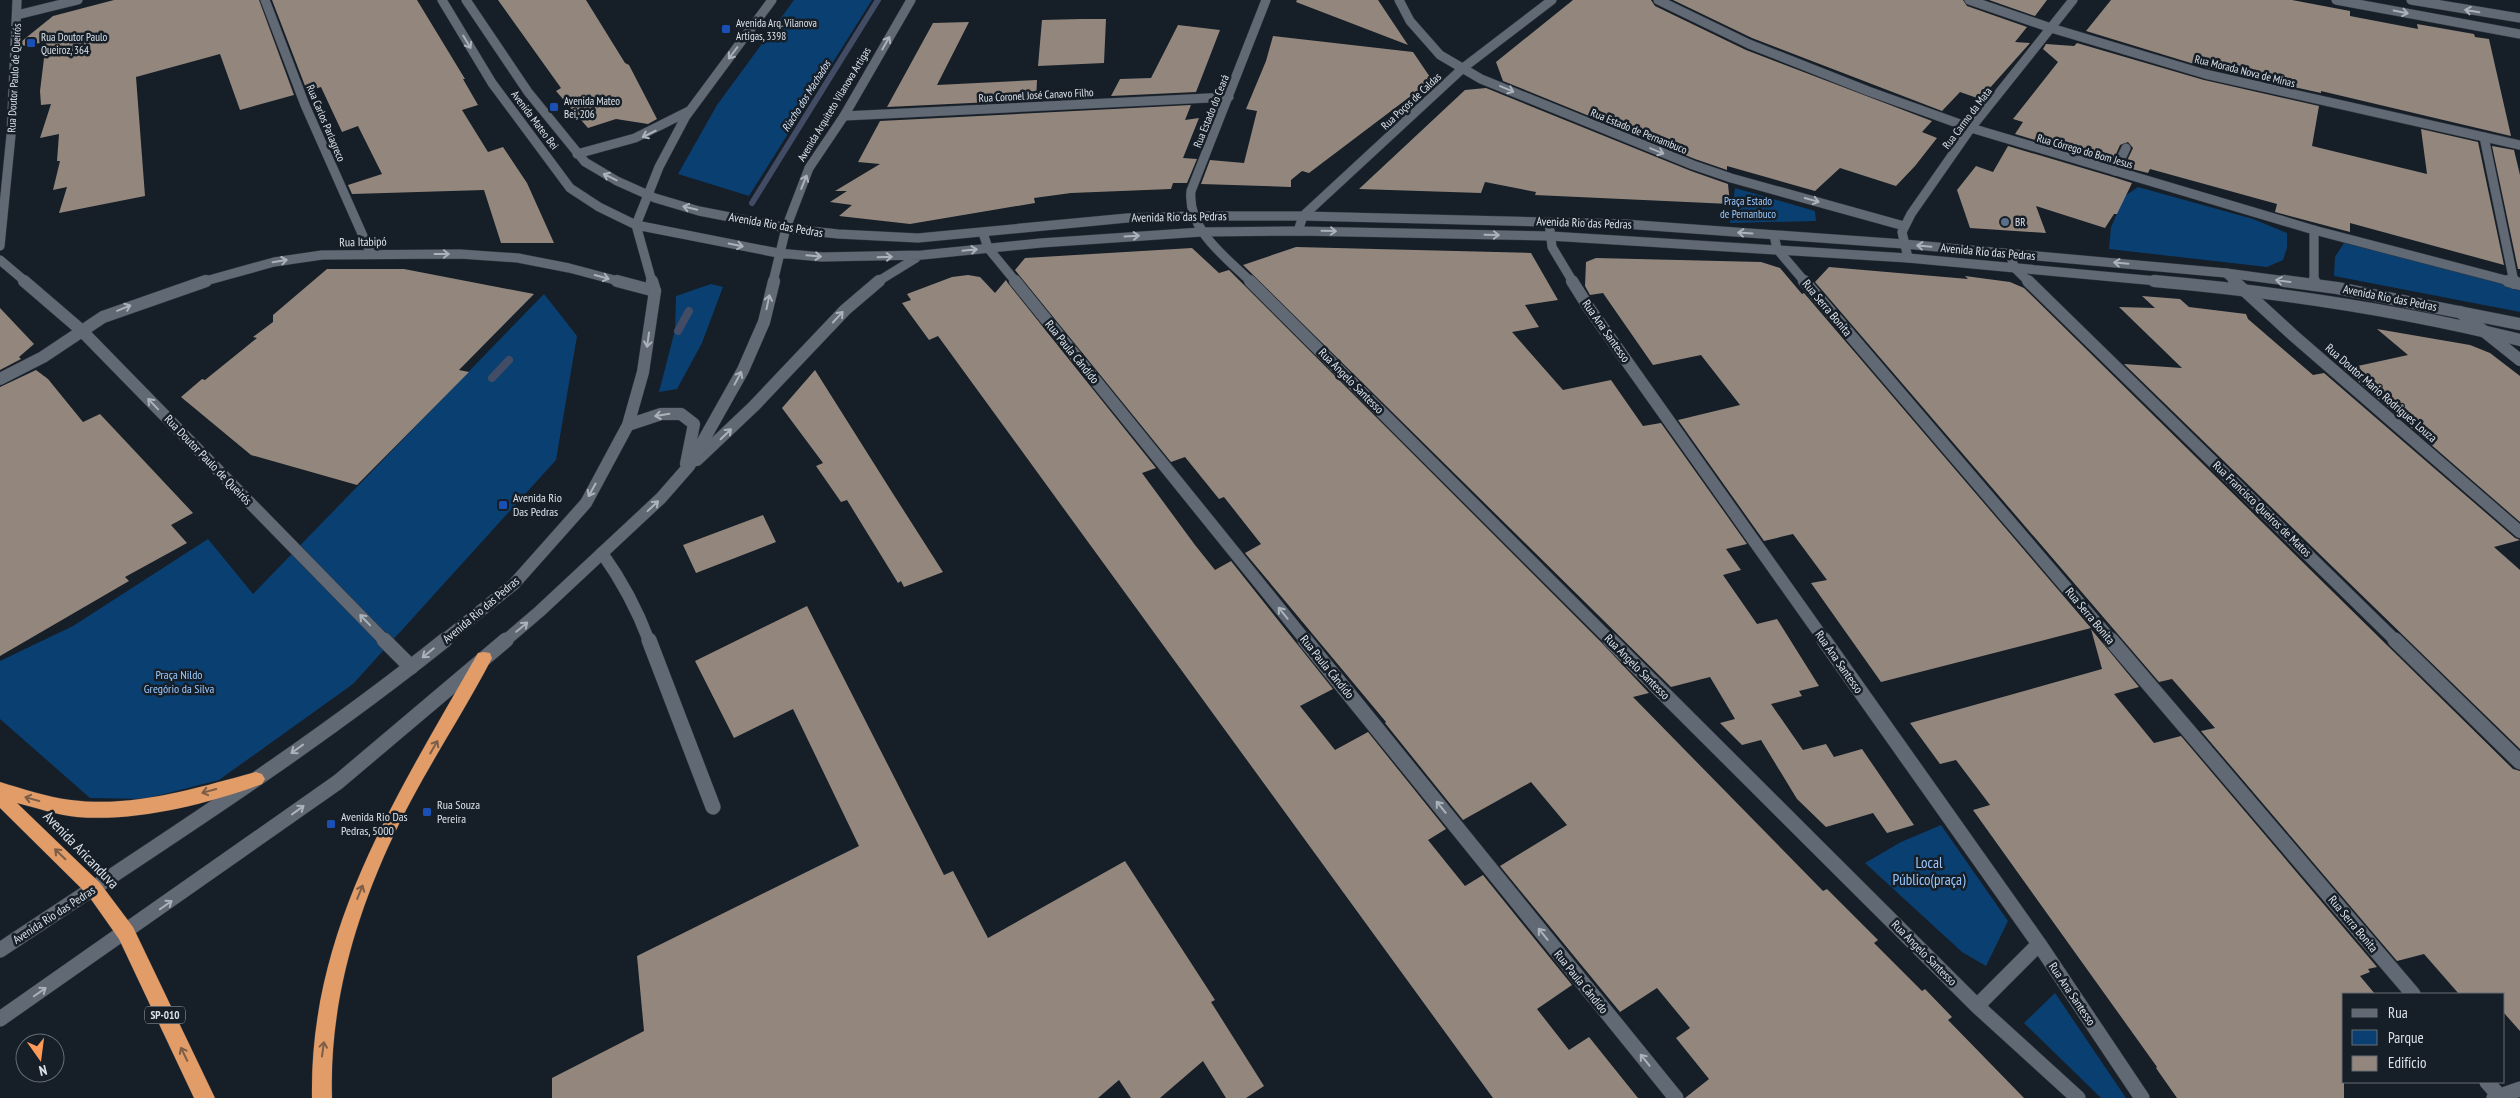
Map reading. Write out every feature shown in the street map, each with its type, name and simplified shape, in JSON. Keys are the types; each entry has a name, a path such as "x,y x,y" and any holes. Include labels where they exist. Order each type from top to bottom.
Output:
{"highway":[{"path":"322,1098 321,1057 334,975 359,894 393,819 484,658"},
{"path":"0,790 58,806 99,810 136,809 256,779"},
{"name":"Avenida Aricanduva","path":"0,797 94,889 126,933 205,1098"}],"street":[{"name":"Rua Doutor Paulo de Queirós","path":"0,246 11,135 18,15 17,0"},
{"path":"18,15 78,0"},
{"name":"Rua Carlos Parlagreco","path":"265,0 305,105 371,254"},
{"name":"Avenida Mateo Bei","path":"442,0 492,83 570,188 599,207 636,226"},
{"name":"Avenida Mateo Bei","path":"466,0 510,69 577,154 605,175 647,194"},
{"path":"636,226 647,194 675,135 691,109 772,0"},
{"name":"Avenida Arquiteto Vilanova Artigas","path":"778,253 809,168 844,116 911,0"},
{"name":"Rua Estado do Ceará","path":"1201,232 1190,202 1191,191 1266,0"},
{"name":"Rua Estado de Pernambuco","path":"1399,0 1410,21 1424,40 1440,55 1481,79 1731,178 1904,226"},
{"name":"Rua Poços de Caldas","path":"1298,231 1303,216 1463,68 1552,0"},
{"name":"Rua Córrego do Bom Jesus","path":"1658,0 1749,44 1868,91 1971,128 2314,230 2517,283"},
{"name":"Rua Morada Nova de Minas","path":"1969,0 2051,28 2205,74 2520,145"},
{"name":"Rua Carmo da Mata","path":"1904,226 1971,128 2073,0"},
{"path":"2336,0 2520,34"},
{"path":"2411,0 2520,18"},
{"name":"Rua Coronel José Canavo Filho","path":"844,116 1229,97"},
{"path":"577,154 634,141 650,134 691,109"},
{"path":"0,139 11,135"},
{"path":"2484,137 2517,283"},
{"path":"2114,172 2126,148"},
{"name":"Avenida Rio das Pedras","path":"647,194 686,207 786,228 831,235 884,238 983,233 1127,218 1194,216 1303,216 1624,224 1904,244 2226,273 2314,285 2520,324"},
{"name":"Rua Ana Santesso","path":"1549,222 1552,247 1562,267 1589,308 2038,944 2142,1098"},
{"name":"Avenida Rio das Pedras","path":"0,950 256,779 411,667 514,584 586,503 628,425 643,372 655,291 636,226 778,253 822,257 922,255 1093,238 1201,232 1298,231 1550,236 1777,249 2014,267 2243,290 2345,304 2484,331 2520,340"},
{"path":"1904,226 1904,244 1908,258"},
{"path":"2314,230 2314,285"},
{"name":"Rua Angelo Santesso","path":"1201,232 1977,1006 2078,1098"},
{"name":"Rua Paula Cândido","path":"983,233 988,248 1676,1098"},
{"name":"Rua Serra Bonita","path":"1774,235 1777,249 2412,993"},
{"path":"687,469 743,370 764,322 778,253"},
{"name":"Rua Itabipó","path":"0,379 43,357 81,330 129,306 233,272 274,262 322,255 460,254 518,258 569,268 655,291"},
{"name":"Rua Francisco Queiros de Matos","path":"2010,254 2014,267 2520,762"},
{"path":"0,1020 338,782 540,611 661,498 687,469 750,410 856,298 885,274 922,255"},
{"name":"Rua Doutor Paulo de Queirós","path":"0,260 81,330 411,667"},
{"name":"Rua Doutor Mario Rodrigues Louza","path":"2226,273 2243,290 2520,532"},
{"path":"2460,312 2520,360"},
{"path":"628,425 661,414 681,414 694,424 687,469"},
{"path":"602,553 622,581 636,607 713,807"},
{"path":"1977,1006 2038,944"},
{"path":"2488,1083 2498,1097 2520,1089"}],"green space":[{"path":"794,0 872,0 749,196 678,174 717,105"},
{"path":"2138,187 2253,219 2287,233 2287,248 2283,260 2267,267 2109,249 2111,227 2125,196"},
{"name":"Praça Estado de Pernanbuco","path":"1735,188 1815,211 1816,221 1730,223"},
{"path":"2344,243 2520,286 2520,312 2334,276 2335,257"},
{"path":"711,284 723,287 702,343 677,389 659,392 675,330 676,296"},
{"name":"Praça Nildo Gregório da Silva","path":"544,294 577,336 556,460 353,684 219,780 145,799 90,798 0,719 0,661 73,626 208,539 253,594"},
{"name":"Local Público(praça)","path":"1941,825 2008,921 1986,966 1962,952 1865,863 1901,842"},
{"path":"2055,993 2126,1098 2101,1098 2024,1023"}],"building":[{"path":"114,0 259,0 294,95 240,110 220,54 136,77 145,196 59,213 67,187 53,190 60,161 57,161 59,134 40,138 51,104 41,105 40,91 46,42 22,46 22,41 53,16"},
{"path":"272,0 417,0 465,79 463,79 478,105 462,110 488,152 503,147 527,183 554,243 501,243 484,190 352,194 348,185 382,174 358,126 342,132 321,87 307,91"},
{"path":"498,0 586,0 625,63 629,65 657,119 648,124 616,119 588,128 556,91 561,88"},
{"path":"1297,0 1378,0 1408,45 1296,2"},
{"path":"1573,0 1651,0 1655,6 1746,50 1932,121 1922,132 1937,138 1896,186 1840,168 1815,191 1727,166 1727,170 1695,159 1503,81 1496,62"},
{"path":"1673,0 1963,0 1967,6 2027,27 2015,42 2030,43 1980,99 1960,92 1942,111 1752,38"},
{"path":"1989,0 2047,0 2035,16"},
{"path":"2111,0 2292,0 2350,11 2350,16 2418,29 2417,24 2474,34 2475,37 2489,39 2511,136 2321,91 2321,93 2207,68 2086,31"},
{"path":"1106,19 1104,63 1038,66 1042,20"},
{"path":"969,22 937,85 1037,80 1036,100 887,107 933,23"},
{"path":"1178,25 1220,30 1196,92 1111,96 1120,79 1151,78"},
{"path":"1273,36 1413,52 1432,80 1309,173 1302,171 1291,180 1291,187 1201,184 1210,160 1244,163 1257,111 1246,109 1266,61"},
{"path":"2077,43 2204,80 2319,106 2312,146 2427,174 2421,129 2478,142 2504,265 2350,223 2350,232 2275,212 2277,204 2150,169 2148,173 2124,167 2133,148 2128,142 2120,145 2112,163 2015,134 2023,122 2013,119 2058,62 2043,49 2046,44 2074,46"},
{"path":"1486,88 1691,171 1728,184 1730,204 1535,195 1536,192 1485,182 1481,193 1359,189 1465,90"},
{"path":"1191,105 1185,120 1199,118 1183,158 1197,159 1187,183 1173,183 1171,189 1071,193 1034,198 1035,203 910,224 839,216 852,205 830,202 847,191 835,191 880,164 858,162 880,121"},
{"path":"2008,146 2132,183 2117,214 2114,214 2105,228 2036,206 2046,233 1970,228 1957,190 1976,166 1993,172"},
{"path":"2492,146 2514,150 2520,175 2520,269 2518,269"},
{"path":"1296,247 1531,253 1558,300 1525,305 1539,327 1512,332 1563,390 1611,380 1643,426 1661,423 1747,544 1726,549 1741,570 1723,575 1757,624 1777,619 1819,686 1799,691 1802,696 1771,704 1803,750 1826,744 1834,757 1862,749 1914,825 1887,833 1873,813 1826,827 1797,799 1761,740 1742,745 1720,723 1735,719 1710,677 1671,687 1243,265"},
{"path":"1192,248 1219,273 1229,270 1601,642 1649,693 1633,697 1823,891 1827,889 1878,940 1874,943 1922,991 1925,989 1952,1017 1948,1020 2024,1098 1685,1098 1709,1079 1676,1038 1690,1028 1657,988 1620,1012 1500,866 1567,825 1531,782 1463,820 1386,722 1245,553 1261,544 1224,497 1219,499 1185,457 1171,462 1015,270 1025,258"},
{"path":"1596,258 1761,262 1780,268 1802,294 1804,293 2091,628 1881,682 1811,583 1827,580 1793,534 1764,541 1678,420 1740,405 1701,355 1653,365 1603,293 1590,295 1585,286 1586,262"},
{"path":"1829,267 1968,279 1965,276 2010,282 2024,288 2513,769 2520,771 2520,1031 2505,1014 2505,993 2458,993 2424,954 2397,961 2201,731 2215,728 2172,679 2159,682 1815,282"},
{"path":"327,269 404,269 534,294 459,370 469,372 357,485 251,455 181,397 257,338 253,337 273,322 273,315"},
{"path":"968,275 980,277 995,293 1006,280 1156,468 1142,473 1195,545 1215,570 1231,561 1333,689 1300,706 1335,750 1368,732 1446,829 1428,840 1465,886 1483,875 1572,985 1537,1009 1569,1050 1589,1037 1638,1098 1493,1098 938,336 929,340 902,303 911,300 907,294 952,277"},
{"path":"2142,296 2180,299 2189,307 2246,314 2248,319 2313,375 2324,373 2515,538 2520,540 2494,547 2520,570 2520,749 2124,364 2182,368 2119,307 2155,308"},
{"path":"0,308 34,344 19,357 21,359 0,370"},
{"path":"2377,329 2470,345 2490,353 2520,376 2520,522 2344,369 2408,355"},
{"path":"36,370 48,379 83,422 100,414 193,513 171,525 187,543 125,577 129,581 0,656 0,387"},
{"path":"815,370 943,572 904,587 901,581 898,583 847,500 841,502 816,466 823,463 782,408"},
{"path":"763,515 776,542 696,573 683,545"},
{"path":"807,606 944,875 953,871 988,938 1125,861 1215,1000 1211,1002 1264,1086 1246,1098 1226,1098 1203,1061 1160,1098 1131,1098 1119,1080 1098,1098 552,1098 552,1078 644,1031 637,956 859,846 793,709 734,738 695,661"},
{"path":"2091,629 2139,687 2114,694 2154,743 2181,736 2377,967 2368,969 2370,972 2360,976 2374,993 2342,993 2342,1083 2344,1083 2344,1098 2177,1098 2157,1067 1973,810 1990,805 1956,760 1940,764 1910,723 2102,669"}],"waterway":[{"name":"Riacho dos Machados","path":"752,203 878,0"},
{"name":"Riacho dos Machados","path":"678,331 689,311"},
{"name":"Riacho dos Machados","path":"492,378 509,360"}],"place":[{"name":"Avenida Arq. Vilanova Artigas, 3398","path":"726,29"},
{"name":"Rua Doutor Paulo Queiroz, 364","path":"31,43"},
{"name":"Avenida Mateo Bei, 206","path":"554,107"},
{"name":"BR","path":"2005,222"},
{"name":"Avenida Rio Das Pedras","path":"503,505"},
{"name":"Rua Souza Pereira","path":"427,812"},
{"name":"Avenida Rio Das Pedras, 5000","path":"331,824"}]}
